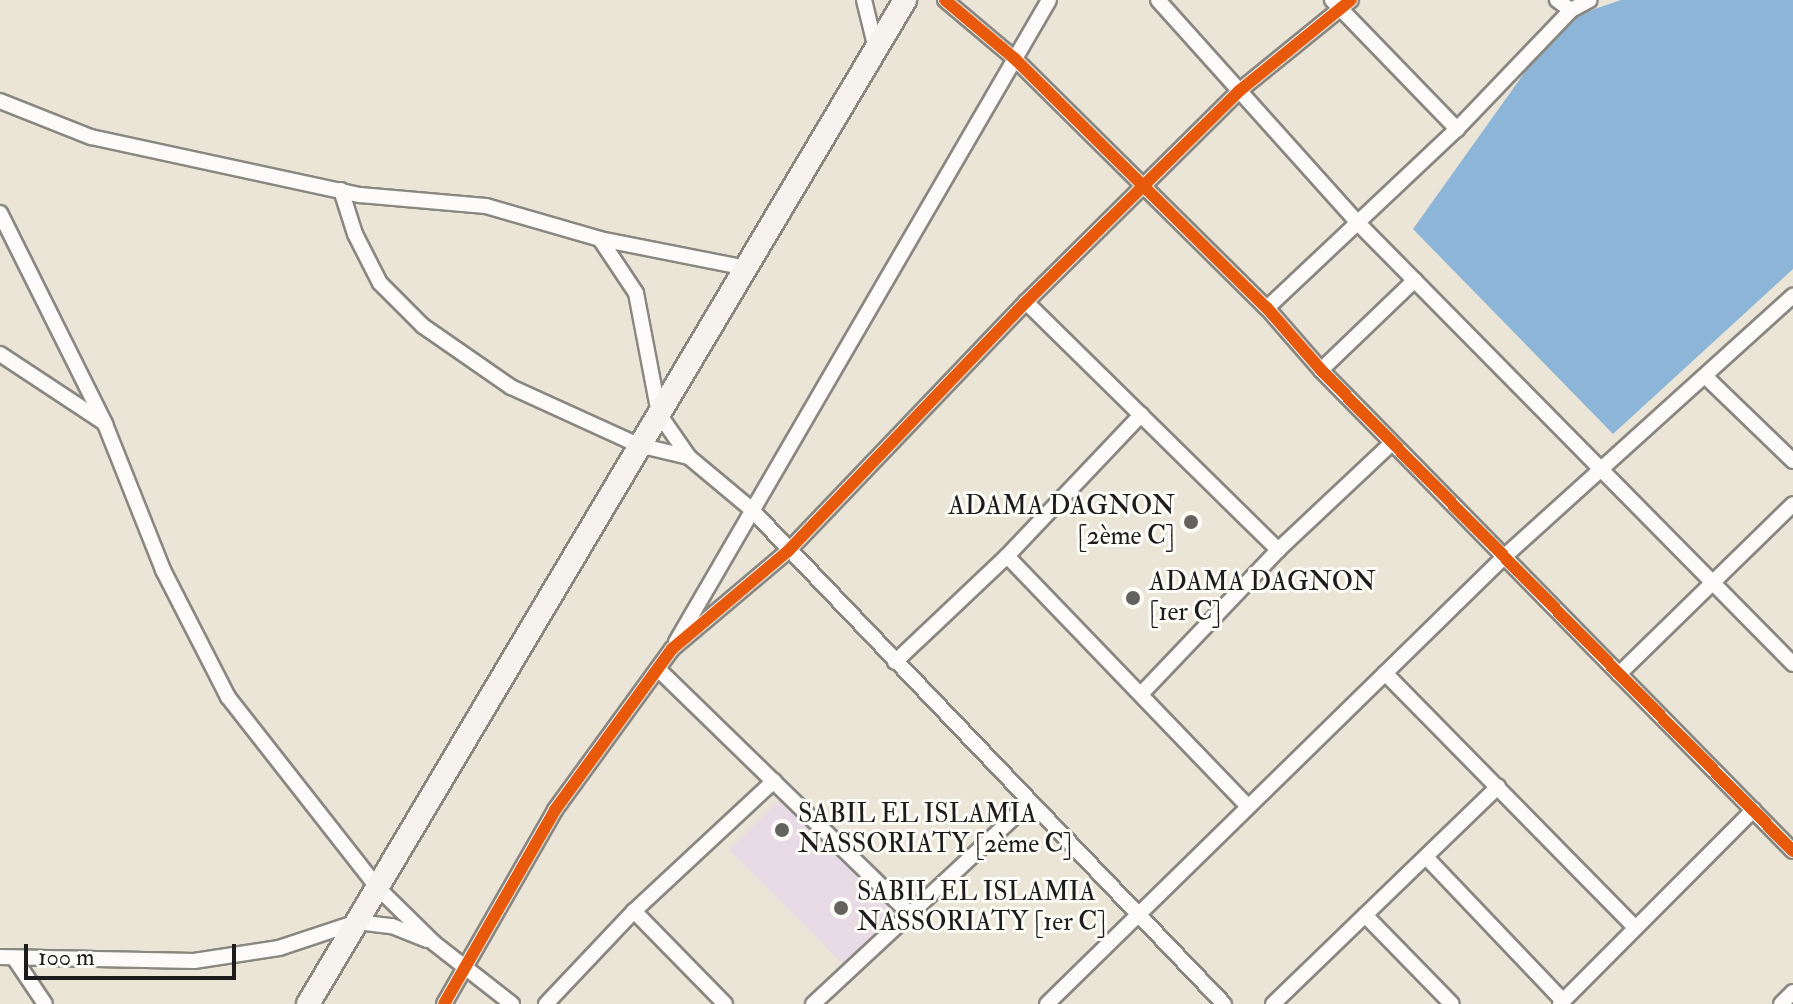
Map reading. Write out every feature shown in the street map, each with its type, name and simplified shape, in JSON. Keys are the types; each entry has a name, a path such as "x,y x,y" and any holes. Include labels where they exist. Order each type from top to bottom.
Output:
{"street":[{"path":"864,0 876,49"},
{"path":"308,1004 905,0"},
{"path":"945,0 1015,59 1267,308 1321,370 1506,555 1793,851"},
{"path":"444,1004 555,810 672,649 750,508 1049,0"},
{"path":"1158,0 1357,222 1717,581 1793,664"},
{"path":"1332,0 1347,6 1457,129"},
{"path":"1557,0 1571,10"},
{"path":"1267,308 1457,129 1571,10 1590,0"},
{"path":"672,649 788,551 1026,302 1239,91 1347,6"},
{"path":"0,101 91,137 341,190 486,206 600,239 746,268"},
{"path":"341,190 355,234 380,283 423,326 511,387 638,445 689,457"},
{"path":"0,213 105,424 163,570 228,697 377,887 434,943"},
{"path":"600,239 636,293 659,414 689,457 750,508 1224,1004"},
{"path":"1321,370 1415,280"},
{"path":"1047,1004 1506,555 1604,470 1793,296"},
{"path":"1026,302 1278,550"},
{"path":"0,354 105,424"},
{"path":"1706,377 1793,461"},
{"path":"895,662 1007,556 1141,415"},
{"path":"1141,694 1278,550 1392,443"},
{"path":"1619,674 1793,504"},
{"path":"1007,556 1248,806"},
{"path":"659,670 910,914"},
{"path":"1385,673 1635,927"},
{"path":"546,1004 634,911 774,781"},
{"path":"1273,1004 1498,787"},
{"path":"813,1004 1030,802"},
{"path":"1426,857 1562,1002 1753,810"},
{"path":"634,911 725,1004"},
{"path":"1365,915 1452,1004"},
{"path":"7,958 194,961 279,948 357,922 392,926 434,943 468,965 512,1004"},
{"path":"7,958 45,1004"},
{"path":"1781,1004 1793,992"}],"shaded area":[{"path":"782,797 899,914 846,967 729,850"}],"water":[{"path":"1621,0 1793,0 1793,269 1613,434 1413,229 1562,20"}],"cycle path":[{"path":"945,0 1015,59 1267,308 1321,370 1793,851"},
{"path":"444,1004 555,810 672,649 788,551 1026,302 1239,91 1351,0"}],"place":[{"name":"ADAMA DAGNON [2ème C]","path":"1191,522"},
{"name":"ADAMA DAGNON [1er C]","path":"1133,598"},
{"name":"SABIL EL ISLAMIA NASSORIATY [2ème C]","path":"782,830"},
{"name":"SABIL EL ISLAMIA NASSORIATY [1er C]","path":"841,908"}]}
